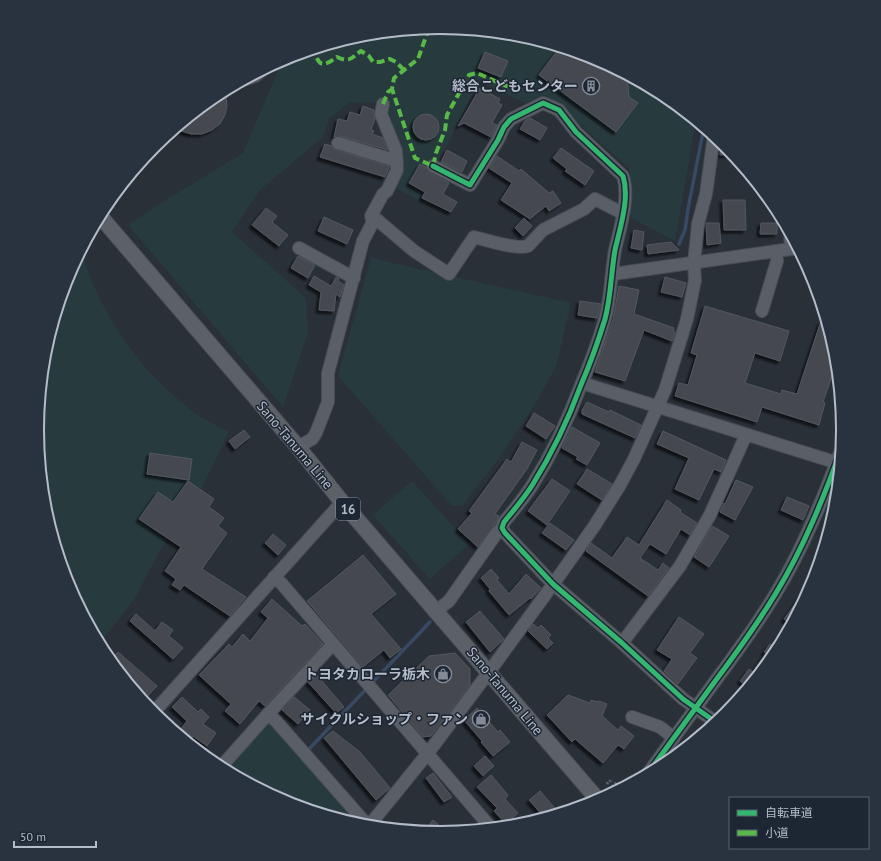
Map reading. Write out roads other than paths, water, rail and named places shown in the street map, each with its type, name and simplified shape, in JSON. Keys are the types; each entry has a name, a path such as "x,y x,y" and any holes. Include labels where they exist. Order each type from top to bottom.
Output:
{"main road":[{"name":"Sano-Tanuma Line","path":"104,221 298,447 342,502 595,796"}],"street":[{"path":"434,166 470,185 498,140 504,127 511,119 543,103 559,110 576,132 623,176 627,208 613,261 605,318 566,425 533,485 504,522 502,528 496,534 449,601 436,611"},
{"path":"373,222 371,216 382,194 387,190 397,170 396,151 389,132 382,119 381,114 383,104"},
{"path":"373,821 428,753 553,584 620,485 634,459 665,390 688,319 695,280 694,263 698,224 706,194 713,142"},
{"path":"338,143 397,161"},
{"path":"298,447 312,439 316,433 328,402 328,373 363,241 375,218 414,251 449,274 474,237 525,247 528,246 543,230 584,209 595,198 627,208"},
{"path":"299,248 354,278"},
{"path":"612,274 793,248"},
{"path":"762,311 777,261 776,251"},
{"path":"582,383 835,463"},
{"path":"622,643 680,566 710,515 746,435"},
{"path":"655,764 755,626 779,587 807,534 835,474"},
{"path":"157,708 342,502"},
{"path":"502,528 553,584 683,698 711,720"},
{"path":"274,577 282,584 428,753 487,824"},
{"path":"225,763 334,644"},
{"path":"268,714 276,721 362,819"},
{"path":"632,717 660,727 674,738"}],"waterway":[{"path":"679,244 685,230 703,133"},
{"path":"310,748 430,622"}],"place":[{"name":"総合こどもセンター","path":"591,86"},
{"name":"トヨタカローラ栃木","path":"443,674"},
{"name":"サイクルショップ・ファン","path":"481,719"}]}
